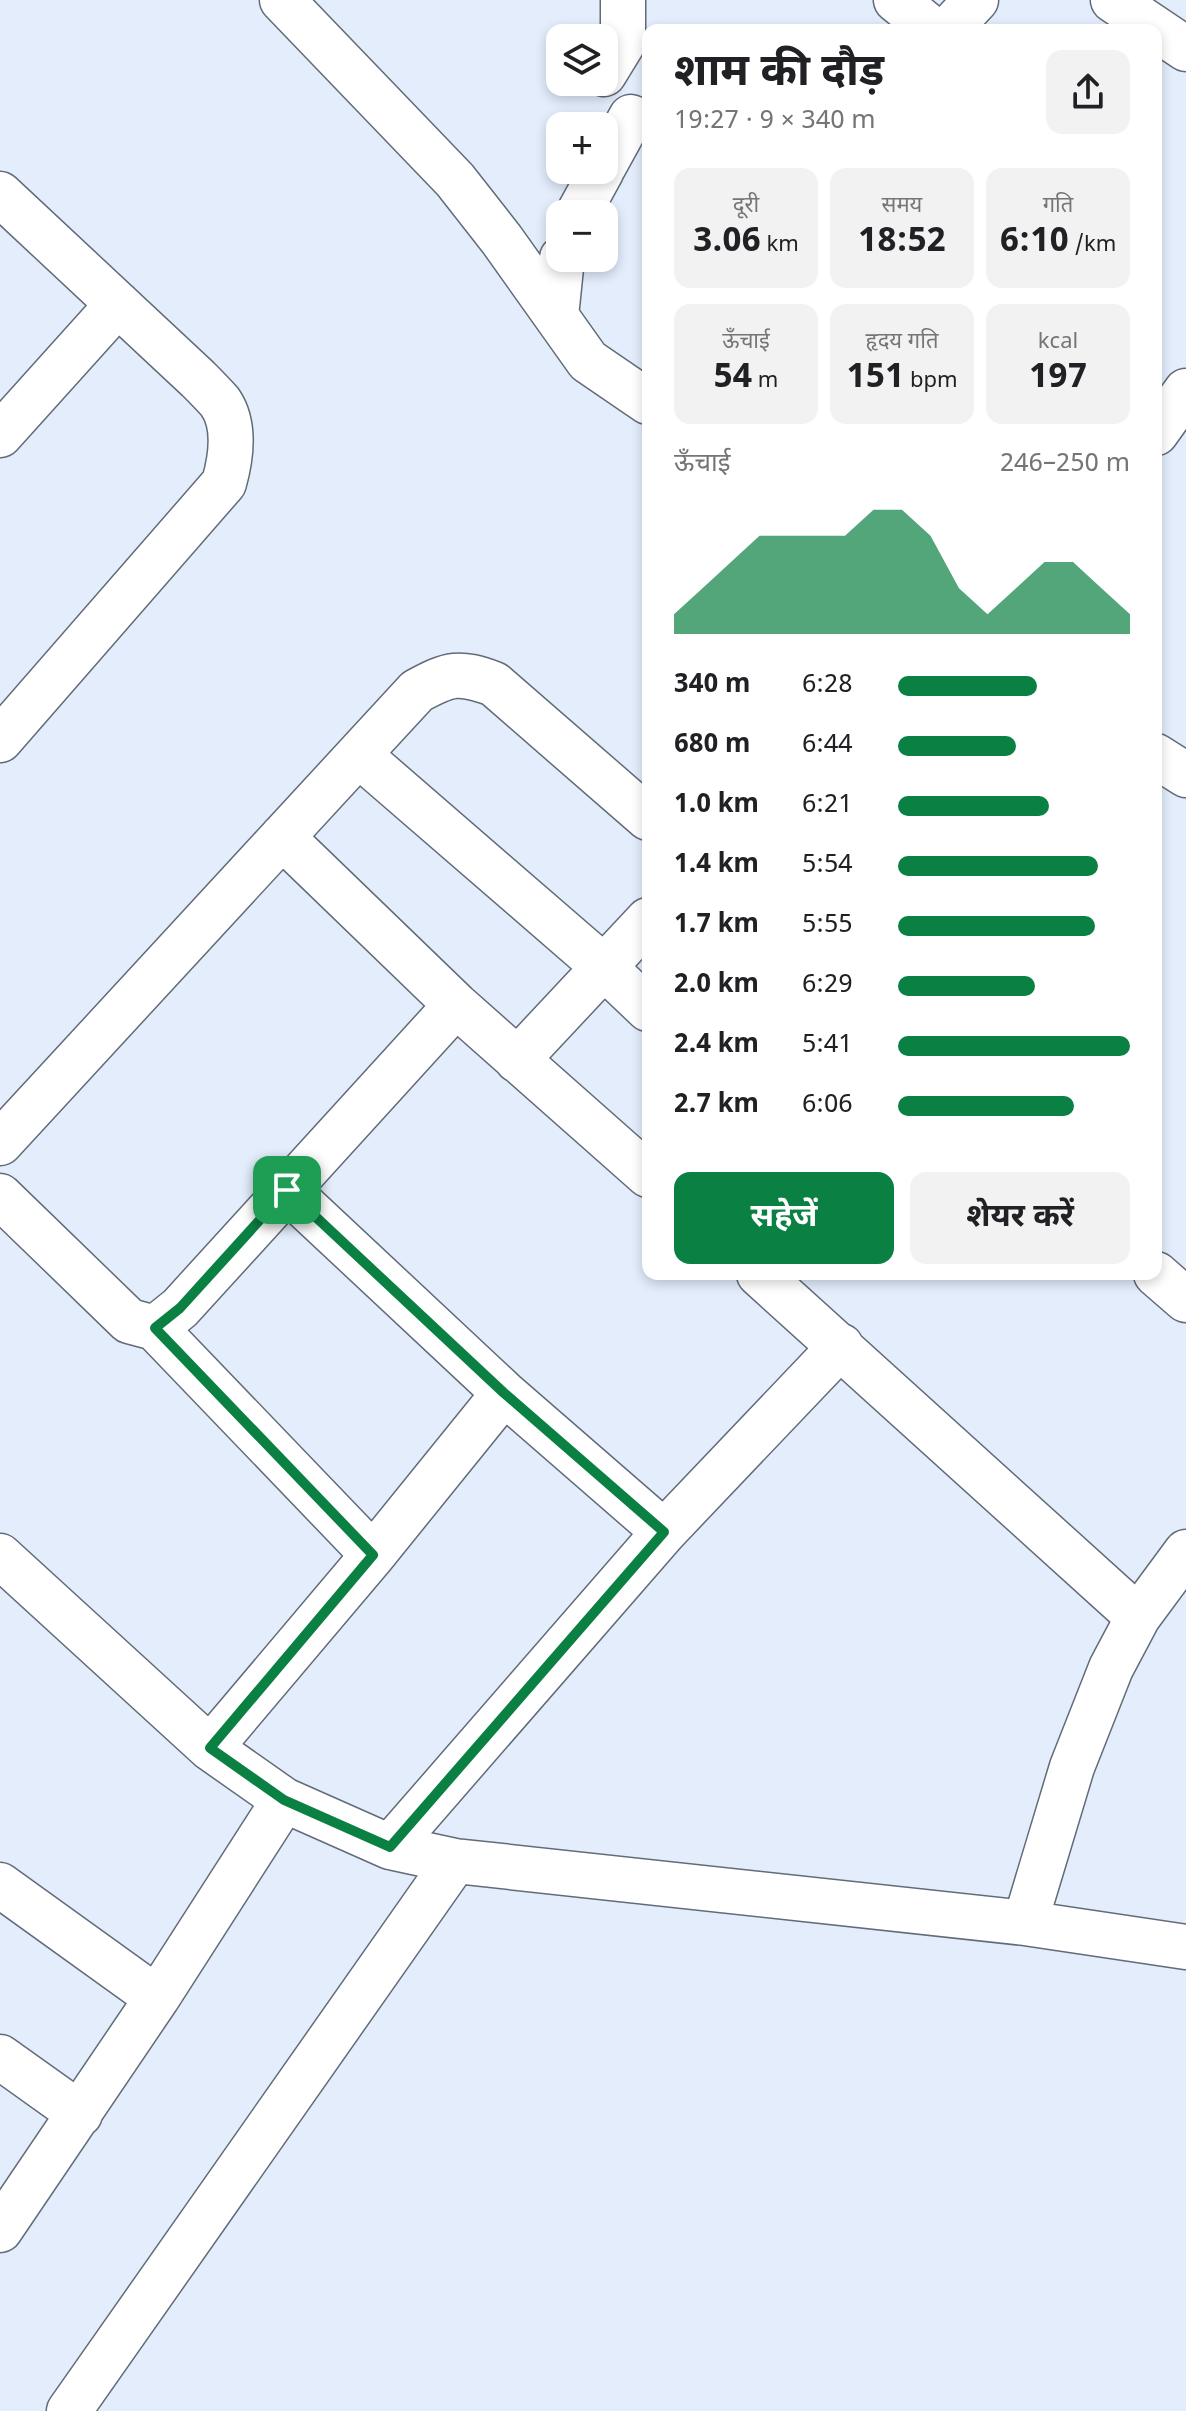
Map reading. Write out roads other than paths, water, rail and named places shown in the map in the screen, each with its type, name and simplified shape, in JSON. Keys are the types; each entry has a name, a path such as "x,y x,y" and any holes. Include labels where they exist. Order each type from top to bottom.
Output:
{"street":[{"path":"282,0 455,180 588,361 642,398"},
{"path":"618,51 623,43 623,0"},
{"path":"896,0 926,24"},
{"path":"954,24 976,0"},
{"path":"1113,0 1149,24"},
{"path":"1162,33 1186,49"},
{"path":"618,141 631,117"},
{"path":"0,194 198,379 222,405 230,433 230,460 224,483 0,740"},
{"path":"556,316 561,272"},
{"path":"0,435 118,304"},
{"path":"1162,425 1186,391"},
{"path":"0,1143 417,691 443,677 469,675 494,684 642,813"},
{"path":"359,755 642,1003"},
{"path":"1162,760 1186,775"},
{"path":"282,837 456,1005 642,1170"},
{"path":"517,1060 642,927"},
{"path":"155,1328 180,1308 456,1005"},
{"path":"287,1190 504,1393 664,1532"},
{"path":"0,1196 129,1321 155,1328 373,1555"},
{"path":"1162,1279 1186,1300"},
{"path":"768,1280 1138,1617"},
{"path":"390,1847 664,1532 841,1346"},
{"path":"210,1748 373,1555 504,1393"},
{"path":"1025,1923 1072,1767 1111,1668 1138,1617 1186,1552"},
{"path":"0,1556 210,1748 284,1800 390,1847 455,1861 1025,1923 1182,1944"},
{"path":"2,2223 80,2114 284,1800"},
{"path":"69,2411 455,1861"},
{"path":"0,1885 157,1998"},
{"path":"0,2057 80,2114"}]}
